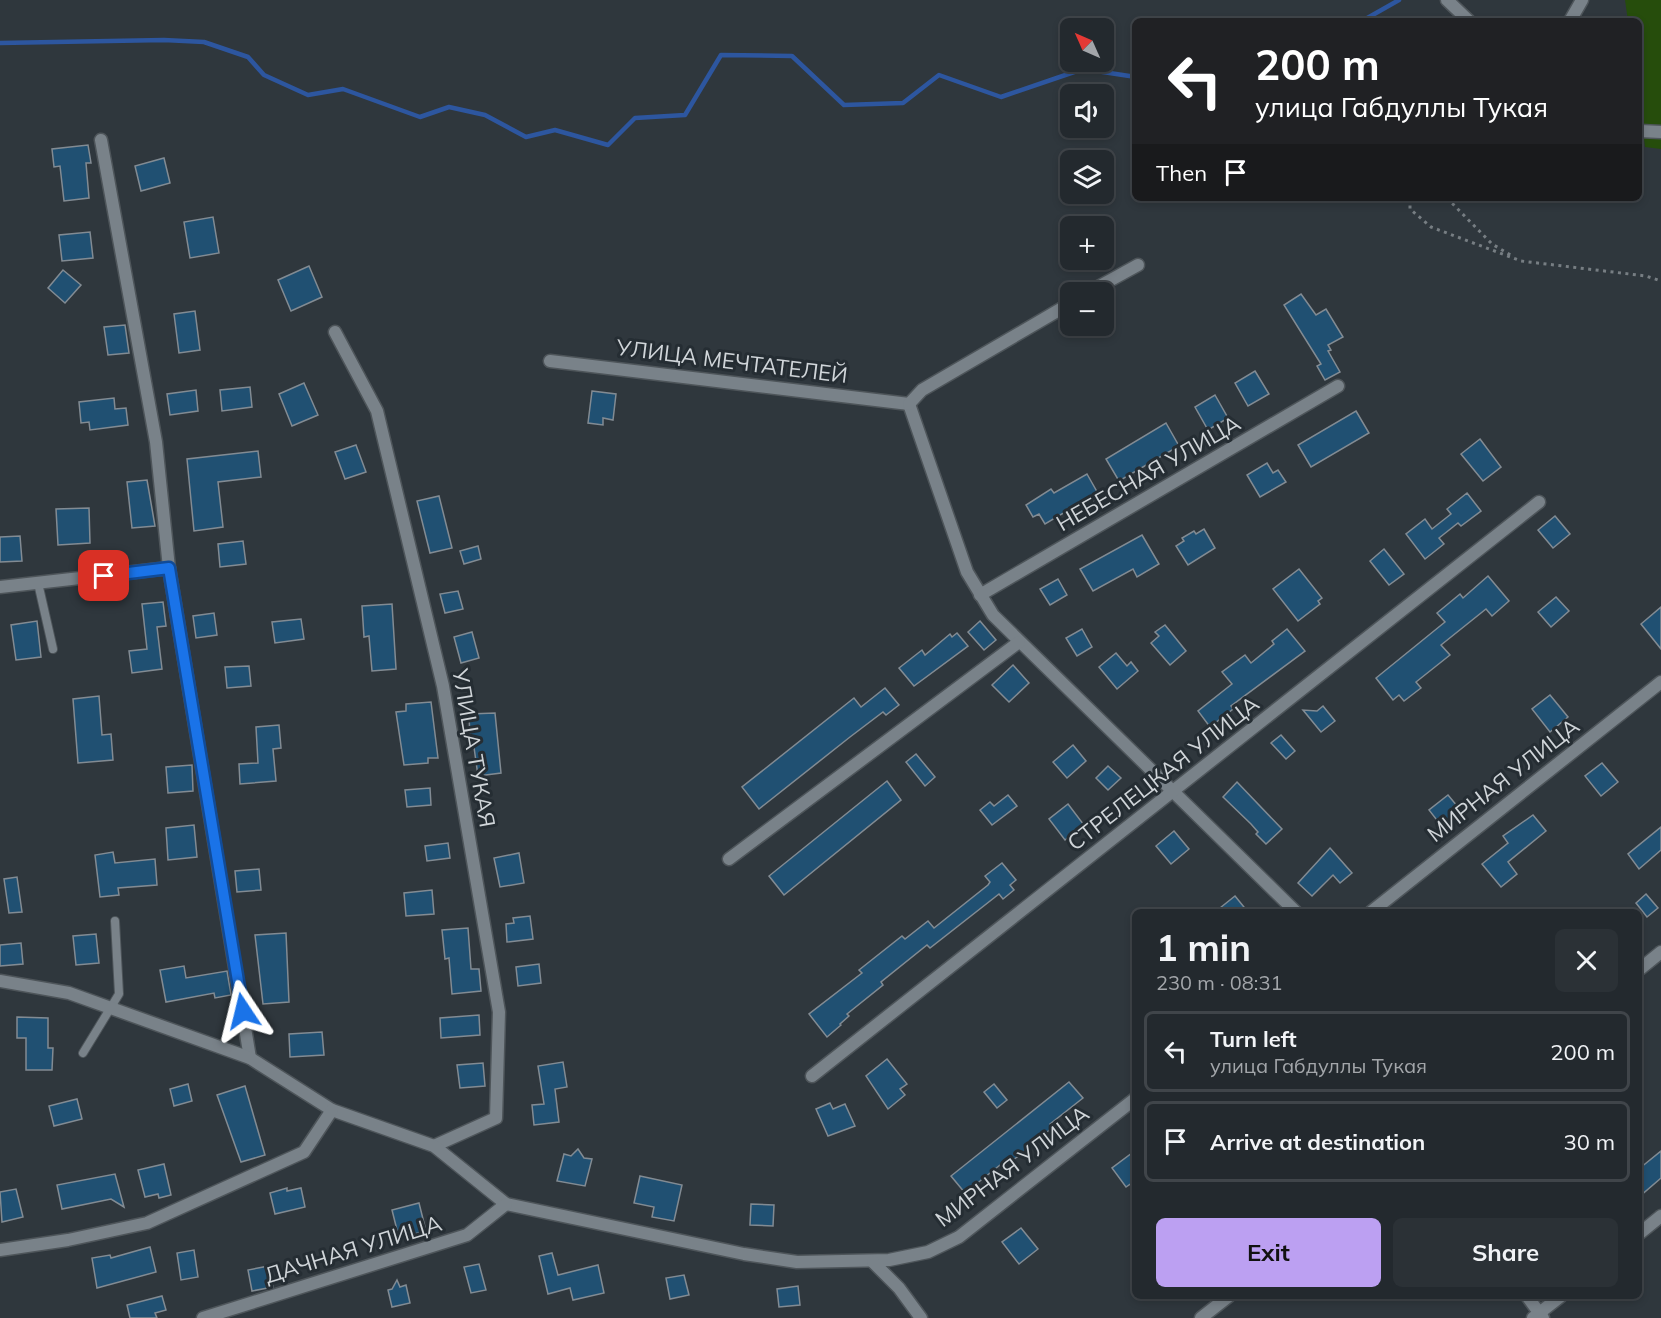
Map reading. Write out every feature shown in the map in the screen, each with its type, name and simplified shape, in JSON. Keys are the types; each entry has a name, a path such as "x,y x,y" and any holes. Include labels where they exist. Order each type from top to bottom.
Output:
{"street":[{"path":"1447,0 1466,18"},
{"path":"1572,18 1582,0"},
{"path":"1642,131 1661,132"},
{"path":"101,140 156,442 169,568 250,1058"},
{"path":"1107,282 1138,265"},
{"path":"1060,309 922,390 909,404 967,572 993,615 1019,642 1293,909"},
{"name":"УЛИЦА ТУКАЯ","path":"335,332 376,411 443,686 499,1012 496,1118 434,1146"},
{"name":"УЛИЦА МЕЧТАТЕЛЕЙ","path":"550,360 909,404"},
{"name":"НЕБЕСНАЯ УЛИЦА","path":"980,595 1338,386"},
{"name":"СТРЕЛЕЦКАЯ УЛИЦА","path":"813,1076 1539,502"},
{"path":"0,587 169,568"},
{"path":"729,859 1019,642"},
{"name":"МИРНАЯ УЛИЦА","path":"1375,909 1661,682"},
{"path":"1642,967 1661,952"},
{"path":"0,981 69,993 250,1058 333,1110 434,1146 506,1204"},
{"name":"МИРНАЯ УЛИЦА","path":"506,1204 744,1254 797,1262 873,1262 928,1252 959,1237 1132,1101"},
{"path":"0,1250 68,1240 147,1223 304,1152 333,1110"},
{"name":"ДАЧНАЯ УЛИЦА","path":"203,1318 466,1235 506,1204"},
{"path":"1642,1231 1661,1216"},
{"path":"873,1262 899,1288 921,1318"},
{"path":"1201,1318 1225,1299"},
{"path":"1529,1299 1539,1316 1558,1299"}],"lane":[{"path":"38,583 53,649"},
{"path":"83,1053 119,994 115,921"}],"path":[{"path":"1410,201 1410,209 1431,227 1521,261 1646,276 1661,281"},
{"path":"1450,201 1492,244 1521,261"}],"green space":[{"path":"1625,0 1661,0 1661,149 1645,147 1642,121 1642,18 1628,18"}],"building":[{"path":"88,145 91,163 86,163 89,198 64,201 60,166 54,167 52,149"},
{"path":"164,158 170,183 141,191 135,166"},
{"path":"213,217 219,253 190,258 184,222"},
{"path":"90,232 93,258 62,261 59,235"},
{"path":"309,266 322,297 291,311 278,280"},
{"path":"63,270 81,285 65,303 48,288"},
{"path":"1301,294 1316,315 1326,309 1343,337 1328,345 1331,350 1328,351 1340,372 1325,380 1317,366 1321,364 1284,305"},
{"path":"195,311 200,350 179,353 174,314"},
{"path":"125,325 129,353 108,355 104,327"},
{"path":"1255,371 1269,394 1248,406 1235,383"},
{"path":"304,383 318,415 292,426 279,394"},
{"path":"250,387 252,407 222,411 220,390"},
{"path":"196,390 198,411 170,415 167,394"},
{"path":"592,391 616,394 613,420 603,418 603,425 588,423"},
{"path":"1215,395 1228,418 1208,430 1195,407"},
{"path":"114,398 115,409 126,408 128,425 90,430 89,422 81,423 79,402"},
{"path":"1356,411 1369,433 1311,467 1298,445"},
{"path":"1166,423 1179,446 1119,481 1106,459"},
{"path":"1480,439 1501,467 1483,481 1461,454"},
{"path":"356,445 366,472 345,479 335,452"},
{"path":"258,451 261,477 218,482 223,527 194,531 187,459"},
{"path":"1267,463 1273,473 1278,470 1286,482 1260,497 1247,475"},
{"path":"1087,474 1100,497 1080,509 1077,505 1045,524 1039,514 1033,517 1026,505 1051,489 1054,493"},
{"path":"147,480 155,526 132,528 127,482"},
{"path":"1467,493 1481,511 1461,526 1458,523 1439,538 1444,544 1425,559 1406,534 1425,519 1432,529 1451,514 1447,509"},
{"path":"439,496 452,548 430,553 417,501"},
{"path":"89,508 90,543 58,545 56,509"},
{"path":"1555,516 1570,534 1553,548 1538,530"},
{"path":"1204,529 1215,548 1188,565 1176,546 1184,541 1182,538 1194,531 1196,534"},
{"path":"1142,535 1159,564 1137,577 1133,569 1093,591 1080,569"},
{"path":"20,536 22,561 0,562 0,537"},
{"path":"243,541 246,564 220,567 218,544"},
{"path":"478,546 481,559 464,564 460,551"},
{"path":"1384,549 1404,574 1389,585 1370,561"},
{"path":"1299,569 1322,598 1318,601 1320,604 1298,621 1273,589"},
{"path":"1488,576 1509,601 1492,616 1486,609 1441,645 1450,655 1416,682 1421,688 1404,701 1399,695 1393,700 1376,678 1445,622 1437,613 1460,594 1463,598"},
{"path":"1058,579 1067,595 1050,605 1040,589"},
{"path":"458,591 463,609 445,613 440,594"},
{"path":"1556,597 1569,611 1551,627 1538,612"},
{"path":"163,602 166,626 157,627 162,669 132,673 129,651 147,649 142,604"},
{"path":"392,604 396,669 372,671 369,636 364,637 362,606"},
{"path":"1661,607 1661,649 1641,624"},
{"path":"214,613 217,635 196,638 193,616"},
{"path":"301,619 304,639 275,643 272,622"},
{"path":"37,621 41,657 16,660 11,625"},
{"path":"980,621 996,640 984,650 968,632"},
{"path":"1165,625 1186,651 1170,665 1151,643 1159,636 1155,632"},
{"path":"1082,629 1092,647 1077,656 1066,638"},
{"path":"1287,629 1305,651 1231,706 1233,709 1210,727 1198,711 1232,684 1222,672 1245,655 1251,663 1274,644 1272,641"},
{"path":"472,632 479,658 461,663 454,637"},
{"path":"957,633 968,646 914,686 899,668 922,650 925,655 950,634 952,637"},
{"path":"1116,653 1127,666 1131,662 1138,671 1117,689 1099,667"},
{"path":"1013,665 1029,683 1009,702 992,685"},
{"path":"249,666 251,686 227,688 225,667"},
{"path":"885,688 899,705 886,715 883,712 759,809 742,787 854,698 861,707"},
{"path":"1550,695 1568,717 1550,732 1532,709"},
{"path":"99,696 102,735 111,734 113,760 78,763 73,699"},
{"path":"431,702 438,758 428,758 428,763 404,765 396,712 406,711 406,704"},
{"path":"1323,706 1335,721 1321,732 1303,710 1317,711"},
{"path":"495,713 501,773 478,776 473,740 470,740 469,714"},
{"path":"279,725 281,748 273,749 276,781 240,784 239,764 258,763 256,727"},
{"path":"1281,735 1295,751 1286,759 1271,743"},
{"path":"1073,745 1086,761 1067,778 1053,762"},
{"path":"916,754 935,777 925,786 906,762"},
{"path":"1602,763 1618,782 1601,796 1585,776"},
{"path":"192,765 193,791 168,793 166,767"},
{"path":"1108,766 1121,778 1108,790 1096,778"},
{"path":"887,781 901,800 784,895 769,876"},
{"path":"1237,782 1282,829 1266,844 1256,834 1258,832 1251,824 1223,797"},
{"path":"430,788 431,805 407,807 405,790"},
{"path":"1008,795 1017,806 992,825 980,810 990,802 994,806"},
{"path":"1448,795 1463,813 1443,828 1429,810"},
{"path":"1068,804 1084,825 1065,840 1049,819"},
{"path":"1533,815 1546,831 1508,862 1517,874 1501,887 1482,864 1508,843 1503,836"},
{"path":"194,825 197,857 168,860 166,828"},
{"path":"1661,827 1661,850 1639,869 1628,854"},
{"path":"1174,831 1189,849 1171,864 1156,846"},
{"path":"448,843 450,858 427,861 425,846"},
{"path":"1330,848 1352,873 1340,883 1333,875 1312,896 1298,883"},
{"path":"113,852 115,863 155,859 157,885 118,888 119,895 100,897 95,855"},
{"path":"519,853 524,883 500,887 494,858"},
{"path":"1002,863 1016,880 1010,885 1014,890 1003,899 999,894 930,948 927,945 881,982 883,985 847,1014 849,1016 827,1037 809,1014 862,973 859,970 902,936 905,939 928,921 934,928 988,885 990,882 985,876"},
{"path":"259,869 261,890 237,892 235,871"},
{"path":"17,877 22,912 9,913 4,879"},
{"path":"432,890 434,914 406,916 404,893"},
{"path":"1646,894 1658,908 1647,917 1636,903"},
{"path":"1235,896 1246,909 1219,909"},
{"path":"530,916 533,939 507,942 506,924 514,923 513,918"},
{"path":"468,928 471,969 479,969 481,991 452,994 449,958 445,959 442,930"},
{"path":"286,933 289,1002 263,1004 255,935"},
{"path":"96,934 99,963 76,965 73,936"},
{"path":"21,943 23,964 0,966 0,945"},
{"path":"539,964 541,983 518,986 516,967"},
{"path":"184,966 186,978 227,971 231,995 215,998 214,993 166,1002 160,970"},
{"path":"479,1015 480,1035 441,1038 440,1018"},
{"path":"17,1017 48,1018 48,1048 53,1048 52,1070 26,1070 26,1038 17,1038"},
{"path":"322,1032 324,1055 290,1057 289,1034"},
{"path":"887,1059 907,1084 900,1089 905,1095 888,1109 866,1076"},
{"path":"563,1062 567,1087 555,1089 559,1122 534,1125 532,1105 544,1104 538,1066"},
{"path":"483,1063 485,1086 460,1088 457,1065"},
{"path":"1069,1082 1083,1098 1050,1124 1053,1127 1020,1155 1002,1168 1000,1165 965,1193 951,1176"},
{"path":"188,1084 192,1101 174,1106 170,1089"},
{"path":"994,1084 1007,1100 997,1108 984,1092"},
{"path":"245,1086 265,1155 241,1162 217,1095"},
{"path":"77,1099 82,1119 54,1126 49,1106"},
{"path":"830,1103 833,1109 845,1104 855,1126 828,1136 816,1109"},
{"path":"578,1149 584,1158 592,1159 585,1186 557,1181 564,1154 571,1156"},
{"path":"1661,1151 1661,1178 1642,1194 1642,1166"},
{"path":"1132,1153 1132,1183 1126,1187 1112,1168"},
{"path":"164,1164 171,1195 159,1198 158,1194 145,1197 138,1170"},
{"path":"115,1174 124,1207 111,1199 62,1209 57,1185"},
{"path":"640,1176 682,1185 674,1221 652,1217 654,1207 634,1203"},
{"path":"287,1188 287,1191 301,1188 305,1207 275,1214 270,1193"},
{"path":"16,1189 23,1217 2,1222 0,1192"},
{"path":"419,1203 426,1231 399,1238 392,1210"},
{"path":"751,1204 774,1205 773,1226 750,1225"},
{"path":"1021,1228 1038,1249 1019,1264 1002,1242"},
{"path":"150,1247 156,1272 97,1288 92,1258 110,1255 111,1258"},
{"path":"194,1250 198,1277 181,1280 177,1253"},
{"path":"552,1253 558,1275 598,1265 604,1293 573,1300 570,1288 548,1294 539,1256"},
{"path":"479,1264 486,1290 471,1293 464,1267"},
{"path":"269,1266 273,1287 252,1291 248,1270"},
{"path":"684,1275 689,1295 670,1299 666,1278"},
{"path":"397,1280 400,1287 406,1285 410,1303 392,1307 388,1290 392,1289"},
{"path":"798,1286 800,1305 779,1307 777,1289"},
{"path":"162,1296 166,1310 155,1313 157,1318 130,1318 127,1305"}],"waterway":[{"path":"1367,18 1399,0"},
{"path":"0,43 164,40 204,42 248,57 264,75 308,95 343,89 420,117 449,107 485,115 526,137 555,130 608,145 635,118 685,115 721,55 792,56 844,105 903,103 939,75 1001,97 1083,69 1132,76"}],"route":[{"path":"104,576 169,568 243,1011"}]}
